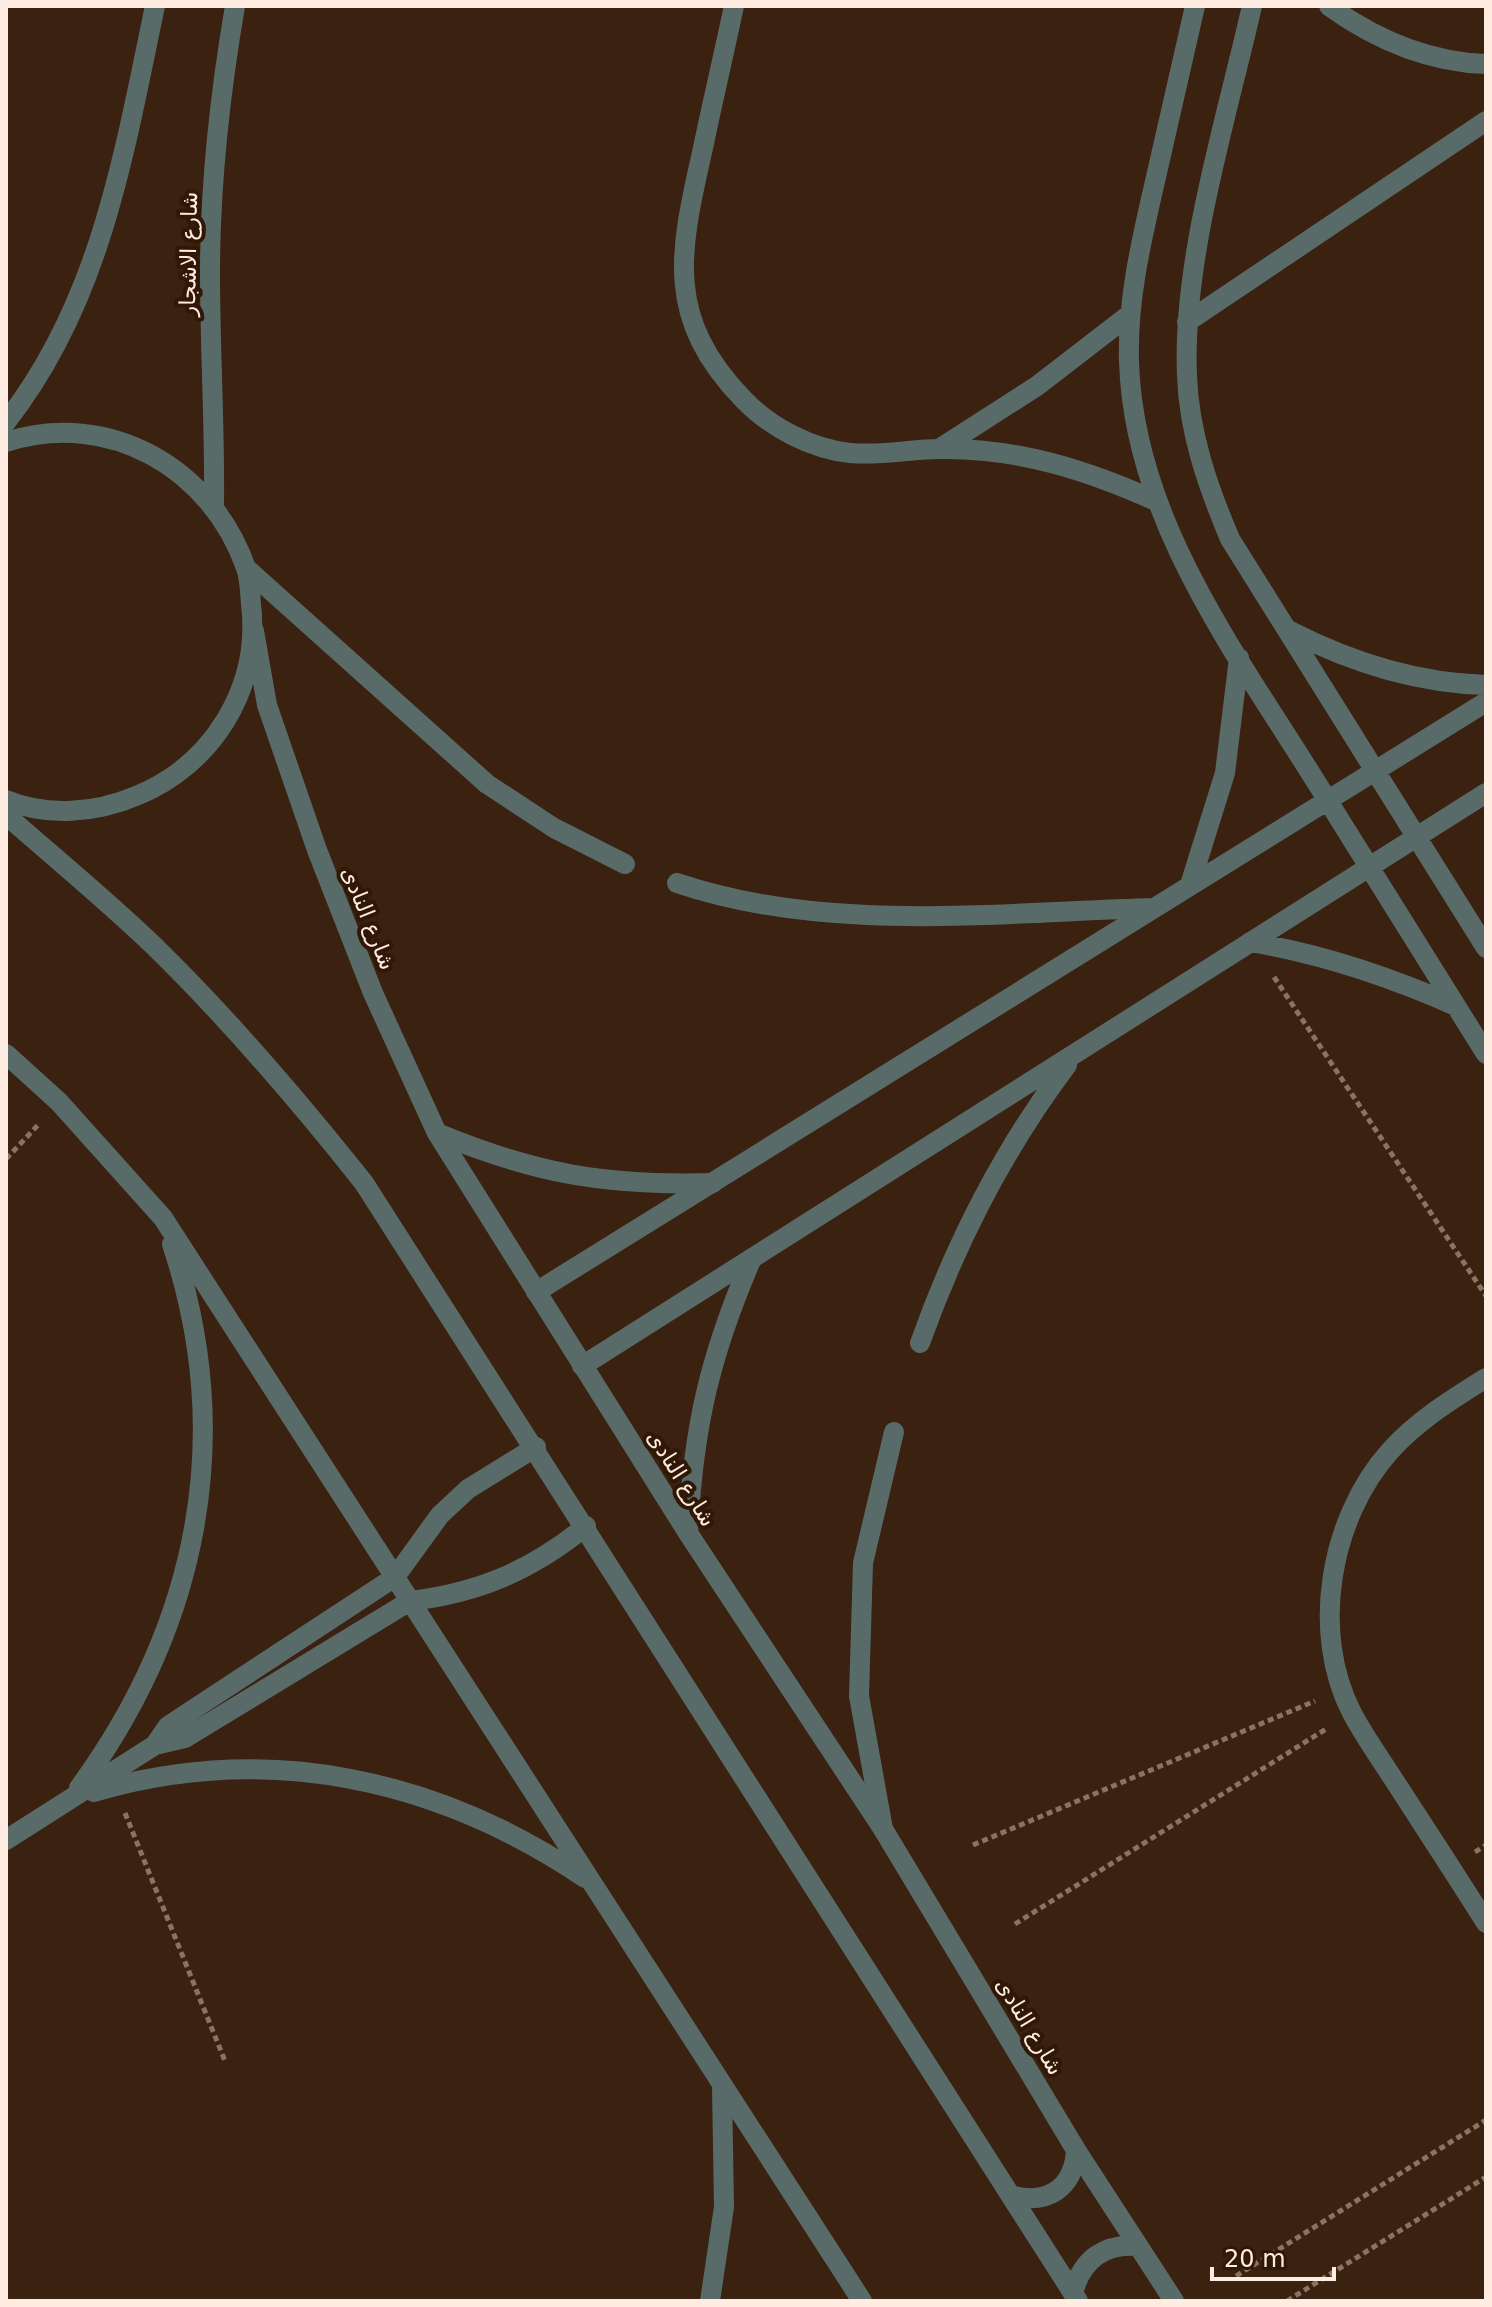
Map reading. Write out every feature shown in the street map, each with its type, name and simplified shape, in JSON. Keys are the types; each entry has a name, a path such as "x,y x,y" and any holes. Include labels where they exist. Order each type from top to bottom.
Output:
{"street":[{"path":"6,422 39,380 73,316 92,263 128,132 155,6"},
{"name":"شارع الاشجار","path":"214,505 212,216 218,120 235,6"},
{"path":"734,6 683,235 684,285 697,334 722,378 757,413 800,439 848,453 939,449 995,451 1051,461 1105,478 1156,501"},
{"path":"1195,6 1136,263 1129,315 1133,409 1156,501 1181,558 1239,658 1486,1054"},
{"path":"1252,6 1195,261 1187,322 1187,378 1194,434 1209,488 1230,539 1486,948"},
{"path":"1329,6 1355,24 1408,49 1465,63 1486,64"},
{"path":"1187,322 1486,121"},
{"path":"939,449 1037,386 1129,315"},
{"path":"6,442 26,435 68,431 110,437 149,451 185,474 214,505 247,569 254,631 246,678 226,722 196,759 157,788 113,806 65,812 6,800"},
{"path":"247,569 487,784 554,828 625,864"},
{"path":"1286,629 1337,655 1395,672 1453,684 1486,685"},
{"name":"شارع النادى","path":"254,631 267,705 317,850 373,993 437,1133 688,1533 883,1829 1076,2150 1174,2301"},
{"path":"1190,885 1225,773 1239,658"},
{"path":"536,1292 1486,702"},
{"path":"582,1366 1486,793"},
{"path":"6,815 164,957 314,1121 364,1183 536,1447 1076,2297"},
{"path":"677,883 777,909 857,916 1154,908"},
{"path":"1250,942 1355,965 1456,1006"},
{"path":"920,1343 938,1291 985,1191 1028,1120 1076,1053"},
{"path":"6,1054 59,1102 163,1218 862,2301"},
{"path":"437,1133 503,1160 571,1177 642,1185 713,1183"},
{"path":"71,1799 112,1744 146,1684 172,1621 193,1541 201,1487 204,1419 198,1350 185,1283 163,1218"},
{"path":"688,1533 692,1462 703,1392 723,1324 752,1258"},
{"path":"1486,1378 1424,1418 1389,1453 1360,1494 1341,1540 1331,1590 1332,1640 1343,1690 1352,1713 1486,1923"},
{"path":"883,1829 860,1682 863,1563 894,1432"},
{"path":"155,1745 168,1726 395,1577 432,1525 468,1489 536,1447"},
{"path":"6,1840 155,1745 185,1738 410,1601 474,1590 521,1572 554,1552 586,1526"},
{"path":"71,1799 114,1786 176,1774 239,1769 302,1771 364,1780 425,1797 484,1819 540,1848 593,1884"},
{"path":"710,2301 724,2207 721,2083"},
{"path":"1010,2195 1027,2200 1043,2199 1057,2192 1069,2181 1076,2150"},
{"path":"1076,2297 1077,2278 1095,2255 1124,2244 1138,2246"}],"path":[{"path":"1250,942 1486,1296"},
{"path":"6,1159 59,1102"},
{"path":"973,1845 1343,1690"},
{"path":"1015,1924 1352,1713"},
{"path":"114,1786 225,2061"},
{"path":"1236,2276 1486,2120"},
{"path":"1287,2301 1486,2177"}]}
